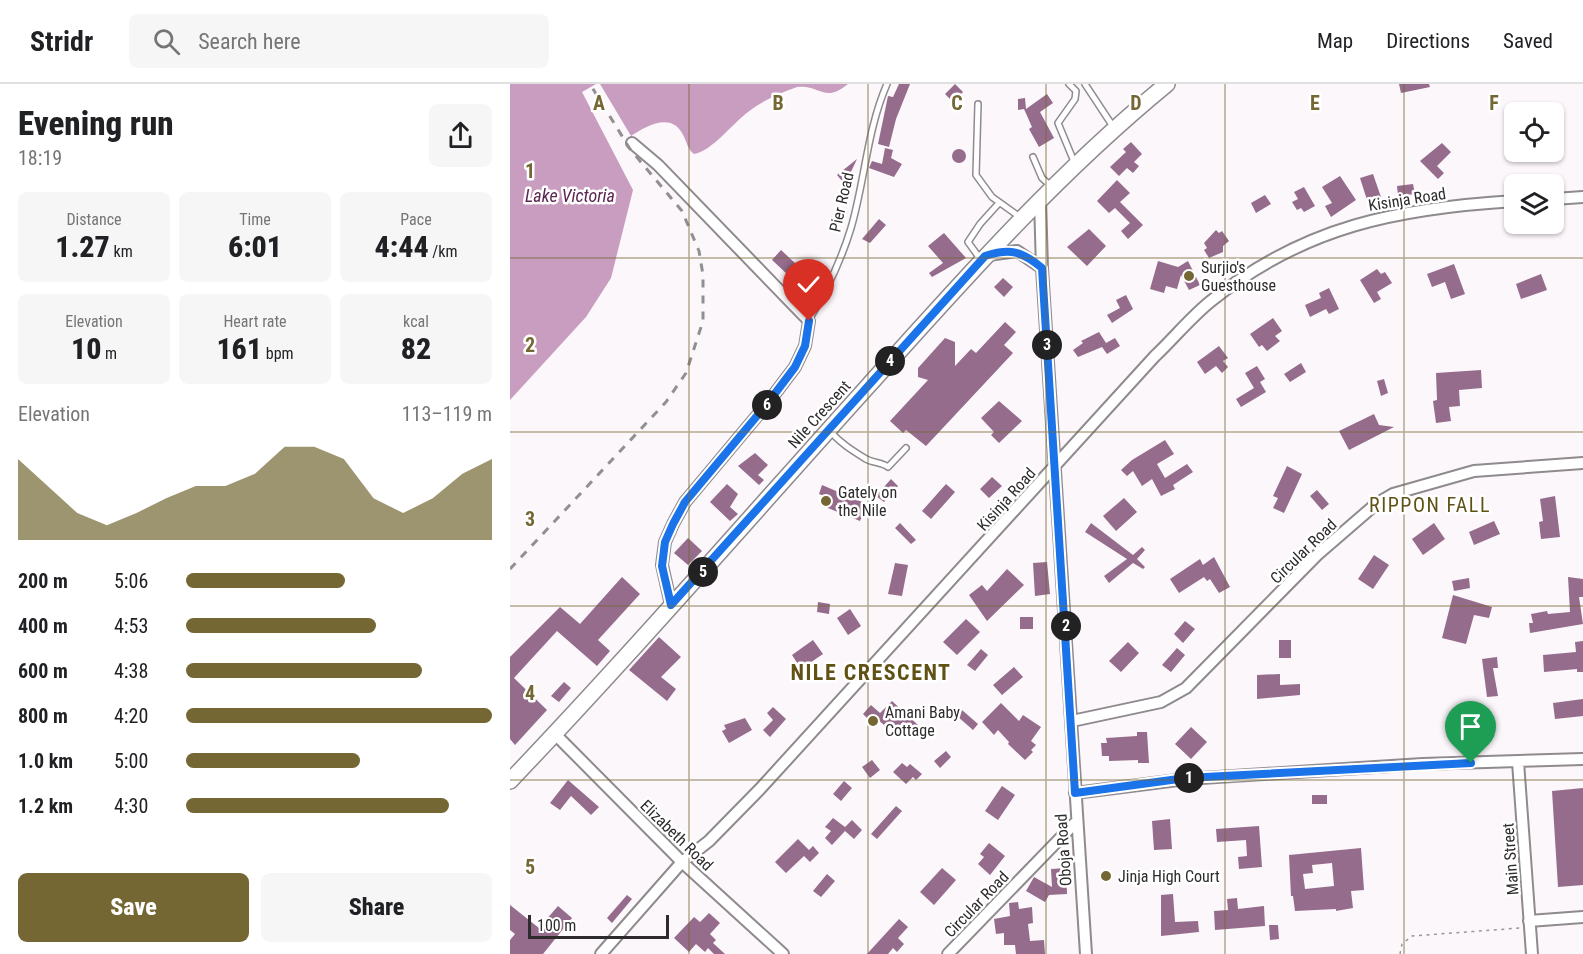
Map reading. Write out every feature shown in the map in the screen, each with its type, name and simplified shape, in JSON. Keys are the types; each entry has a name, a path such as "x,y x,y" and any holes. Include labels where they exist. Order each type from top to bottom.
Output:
{"street":[{"name":"Nile Crescent","path":"510,781 555,734 983,258 1075,164 1167,84"},
{"path":"632,143 658,165 809,321 805,346 795,367 685,502 673,524 665,542 662,566 671,605"},
{"path":"1564,199 1583,198"},
{"name":"Oboja Road","path":"1040,199 1042,268 1072,721 1075,822 1086,954"},
{"name":"Kisinja Road","path":"601,954 682,862 709,841 760,789 1155,356 1209,302 1281,255 1369,219 1409,211 1504,202"},
{"path":"983,258 1006,250 1017,251 1042,268"},
{"name":"Circular Road","path":"1072,721 1161,702 1186,688 1317,555 1376,504 1393,494 1411,487 1474,471 1583,463"},
{"name":"Elizabeth Road","path":"555,734 682,862 783,954"},
{"path":"1075,793 1186,778 1423,764 1583,759"},
{"name":"Main Street","path":"1518,762 1532,954"},
{"name":"Circular Road","path":"948,954 1075,822"},
{"path":"1529,924 1583,917"}],"lane":[{"name":"Pier Road","path":"809,321 832,282 851,226 877,111 887,84"},
{"path":"1069,84 1076,91 1075,99 1058,123 1075,164"},
{"path":"1085,84 1114,128"},
{"path":"978,104 976,175 999,203 1022,218"},
{"path":"1033,158 1042,178 1052,187"},
{"path":"983,258 968,242 980,224 999,203"},
{"path":"829,430 844,445 855,449 868,460 880,461 888,468 906,448"}],"path":[{"path":"1400,954 1402,944 1412,936 1529,924"}],"water":[{"name":"Lake Victoria","path":"510,84 596,84 582,92 633,190 611,278 586,317 510,400"},
{"path":"600,84 848,84 840,90 827,93 797,87 778,95 753,108 715,143 694,154 682,133 671,123 657,123 631,136"}],"building":[{"path":"899,84 910,84 896,119 889,147 878,144 888,96 893,97"},
{"path":"955,84 963,92 953,102 945,94"},
{"path":"1399,84 1429,84 1430,87 1401,93"},
{"path":"1047,94 1053,103 1040,112 1054,138 1039,147 1029,129 1032,127 1024,109 1018,110 1018,99 1025,98 1026,109"},
{"path":"1131,142 1142,154 1134,162 1139,166 1133,173 1127,168 1119,176 1110,167 1126,152 1123,149"},
{"path":"1442,143 1451,152 1437,166 1444,173 1438,179 1420,161"},
{"path":"885,148 893,150 891,158 902,164 894,177 869,168 872,161 882,164"},
{"path":"959,149 964,151 966,156 964,161 959,163 954,161 952,156 954,151"},
{"path":"857,159 849,176 842,181 837,175"},
{"path":"1373,174 1382,200 1368,203 1360,178"},
{"path":"1340,176 1356,200 1331,217 1325,206 1332,203 1322,187"},
{"path":"1117,180 1130,193 1120,202 1143,225 1128,239 1121,231 1130,223 1115,208 1109,213 1097,201"},
{"path":"1413,184 1415,194 1398,196 1397,186"},
{"path":"1304,187 1315,206 1304,212 1301,208 1297,210 1292,202 1298,199 1294,192"},
{"path":"1265,195 1271,204 1256,213 1251,203"},
{"path":"879,219 886,225 870,243 862,239"},
{"path":"1089,229 1106,246 1087,266 1067,247"},
{"path":"1216,230 1219,233 1222,231 1229,241 1223,246 1223,252 1209,258 1204,250 1207,248 1204,243"},
{"path":"944,233 966,258 932,277 929,273 943,263 928,246"},
{"path":"781,250 796,264 787,274 772,260"},
{"path":"1158,261 1178,267 1188,261 1200,285 1189,290 1181,275 1177,289 1166,286 1164,293 1150,289"},
{"path":"1454,264 1465,294 1451,299 1445,282 1432,287 1427,274"},
{"path":"1377,269 1381,274 1385,272 1392,283 1377,292 1381,299 1374,303 1360,280"},
{"path":"1541,274 1547,290 1521,299 1516,284"},
{"path":"1003,278 1013,287 1004,297 994,287"},
{"path":"1329,288 1339,309 1329,314 1326,309 1310,317 1305,305 1321,298 1319,293"},
{"path":"1126,295 1133,309 1112,323 1107,315 1120,308 1116,300"},
{"path":"1273,318 1282,331 1275,336 1280,341 1267,351 1262,345 1259,347 1250,334"},
{"path":"1005,322 1016,332 1004,345 1013,353 926,446 906,430 903,433 890,421 928,380 918,377 918,368 945,338 955,342 955,366 971,349 976,353"},
{"path":"1099,332 1106,343 1115,338 1120,346 1107,354 1102,347 1078,357 1073,350 1083,343 1081,341"},
{"path":"1219,346 1228,358 1223,361 1228,367 1222,373 1216,366 1205,374 1197,362"},
{"path":"1301,363 1306,372 1290,382 1284,374"},
{"path":"1257,366 1265,379 1260,382 1266,392 1241,407 1236,399 1254,388 1245,373"},
{"path":"1481,370 1482,388 1459,390 1460,406 1449,407 1451,421 1436,423 1433,401 1437,400 1436,373"},
{"path":"1384,379 1388,393 1381,396 1377,381"},
{"path":"999,401 1022,421 999,443 991,435 994,432 981,418"},
{"path":"1374,414 1379,425 1394,427 1349,450 1339,431"},
{"path":"1165,440 1174,454 1157,464 1165,478 1187,464 1193,472 1173,485 1175,489 1161,496 1152,479 1142,486 1133,471 1127,476 1121,470 1132,460"},
{"path":"755,453 768,465 758,475 764,480 759,485 738,466"},
{"path":"1287,466 1302,474 1284,513 1273,508 1278,498 1273,496"},
{"path":"992,477 1002,486 989,498 980,489"},
{"path":"891,479 898,486 884,502 876,496"},
{"path":"727,484 738,494 730,507 738,514 730,521 710,502"},
{"path":"946,484 955,492 931,519 922,511"},
{"path":"822,485 867,504 860,521 823,506 827,497 819,494"},
{"path":"1317,490 1329,504 1322,510 1310,496"},
{"path":"1555,496 1560,537 1541,539 1539,522 1543,521 1540,499"},
{"path":"1124,498 1137,512 1116,531 1103,516"},
{"path":"1494,521 1500,534 1474,545 1469,532"},
{"path":"900,523 916,540 911,544 895,528"},
{"path":"1091,523 1133,555 1142,547 1145,550 1137,559 1145,567 1143,569 1133,563 1109,583 1104,576 1127,559 1085,532"},
{"path":"1434,523 1445,539 1423,555 1412,539"},
{"path":"688,538 702,551 688,565 674,553"},
{"path":"1374,555 1389,565 1373,589 1358,579"},
{"path":"1214,557 1230,587 1219,593 1210,579 1207,581 1204,577 1179,593 1170,579 1200,559 1203,565"},
{"path":"1047,562 1050,594 1035,596 1033,563"},
{"path":"895,563 908,565 902,596 888,594"},
{"path":"1007,569 1024,585 987,621 969,595 982,585 987,591"},
{"path":"622,577 640,594 598,640 610,651 597,666 557,631 514,678 547,710 515,745 510,739 510,657 560,607 580,624"},
{"path":"1568,577 1583,579 1583,597 1579,597 1583,624 1530,633 1529,623 1533,623 1531,614 1547,611 1548,614 1570,612"},
{"path":"1469,578 1470,588 1454,591 1452,581"},
{"path":"1453,595 1492,607 1489,618 1474,615 1466,644 1442,638"},
{"path":"818,602 830,604 829,614 817,612"},
{"path":"850,609 861,626 848,635 837,618"},
{"path":"1020,617 1033,617 1033,629 1020,629"},
{"path":"966,619 980,632 957,655 943,642"},
{"path":"1185,621 1195,629 1183,643 1174,634"},
{"path":"659,637 681,657 661,677 676,689 667,701 629,670"},
{"path":"813,640 823,654 801,669 792,655"},
{"path":"1279,640 1291,640 1291,658 1279,658"},
{"path":"1583,641 1583,672 1577,672 1577,669 1544,672 1543,655 1576,652 1575,642"},
{"path":"1128,642 1139,653 1121,672 1109,661"},
{"path":"1177,648 1185,655 1171,672 1162,665"},
{"path":"981,649 988,655 975,671 967,665"},
{"path":"1497,657 1498,668 1493,668 1498,696 1487,697 1482,659"},
{"path":"1014,667 1023,677 1002,695 993,685"},
{"path":"1280,674 1280,685 1300,684 1300,695 1257,699 1257,675"},
{"path":"564,682 571,688 559,702 551,696"},
{"path":"1583,699 1583,716 1555,719 1553,703"},
{"path":"892,701 918,725 913,731 903,722 895,730 887,722 884,725 876,718 872,723 863,714 871,705 880,713"},
{"path":"1001,703 1019,721 1023,715 1041,727 1031,741 1036,745 1031,750 1033,752 1025,760 1008,744 1009,742 998,730 994,735 982,722"},
{"path":"773,707 786,719 770,737 763,730 773,720 767,713"},
{"path":"962,710 978,724 973,730 957,716"},
{"path":"745,718 752,730 729,743 722,731 726,729 724,725"},
{"path":"1191,727 1207,742 1191,759 1175,744"},
{"path":"1137,732 1147,732 1149,763 1138,763 1138,760 1109,761 1109,756 1102,756 1101,743 1107,743 1106,738 1137,736"},
{"path":"946,751 951,757 940,768 934,761"},
{"path":"872,760 880,770 870,778 862,767"},
{"path":"902,763 907,767 910,764 922,774 916,780 913,777 906,784 893,772"},
{"path":"568,780 599,807 591,815 571,796 560,810 550,803"},
{"path":"844,781 852,788 841,801 833,794"},
{"path":"1002,786 1015,795 998,820 985,811"},
{"path":"1583,788 1583,885 1558,887 1552,791"},
{"path":"1312,795 1327,795 1327,804 1312,804"},
{"path":"896,806 902,811 877,839 871,834"},
{"path":"833,818 845,827 852,820 862,830 854,839 845,831 832,845 825,838 831,831 825,827"},
{"path":"1170,819 1172,849 1154,850 1152,821"},
{"path":"1259,826 1262,867 1239,869 1238,857 1247,856 1246,840 1217,842 1216,829"},
{"path":"798,839 809,850 813,846 819,853 810,862 804,856 786,873 775,862"},
{"path":"989,843 1005,856 990,875 978,864 984,857 980,854"},
{"path":"1361,848 1364,890 1351,891 1353,908 1336,911 1336,909 1295,911 1293,896 1291,896 1289,855","holes":["1332,863 1334,886 1305,889 1303,874 1313,873 1312,865"]},
{"path":"942,868 956,880 934,905 920,892"},
{"path":"1066,868 1067,894 1049,895 1045,902 1026,891 1034,877 1052,887 1051,869"},
{"path":"827,874 835,881 821,897 813,891"},
{"path":"1173,894 1175,922 1198,921 1199,932 1161,936 1161,895"},
{"path":"627,895 632,899 612,923 607,918"},
{"path":"1237,898 1238,909 1264,906 1265,926 1215,930 1214,911 1228,910 1227,899"},
{"path":"1018,902 1019,909 1032,907 1033,923 1028,924 1030,941 1044,940 1045,954 1016,954 1015,945 1004,945 1004,933 996,934 994,919 1010,916 1009,903"},
{"path":"510,905 539,928 558,906 572,918 543,954 510,954 510,940 515,934 510,930"},
{"path":"709,913 720,923 710,934 716,940 713,943 725,954 714,954 708,948 705,952 696,944 689,952 674,938 694,917 700,922"},
{"path":"899,919 908,927 898,938 904,944 897,952 893,948 888,954 867,954"},
{"path":"1269,925 1278,925 1279,939 1270,940"}],"railway":[{"path":"510,569 666,402 686,373 703,321 703,275 699,251 682,211 630,149 590,84"}],"place":[{"name":"Surjio's Guesthouse","path":"1189,276"},
{"name":"Gately on the Nile","path":"826,501"},
{"name":"Amani Baby Cottage","path":"873,721"},
{"name":"Jinja High Court","path":"1106,876"}],"district":[{"name":"RIPPON FALL","path":"1430,505"},
{"name":"NILE CRESCENT","path":"871,672"}],"route":[{"path":"809,321 805,346 795,367 681,507 665,542 663,553 662,574 671,605 985,256 1006,250 1017,251 1029,256 1042,268 1075,793 1186,778 1471,763"}]}
